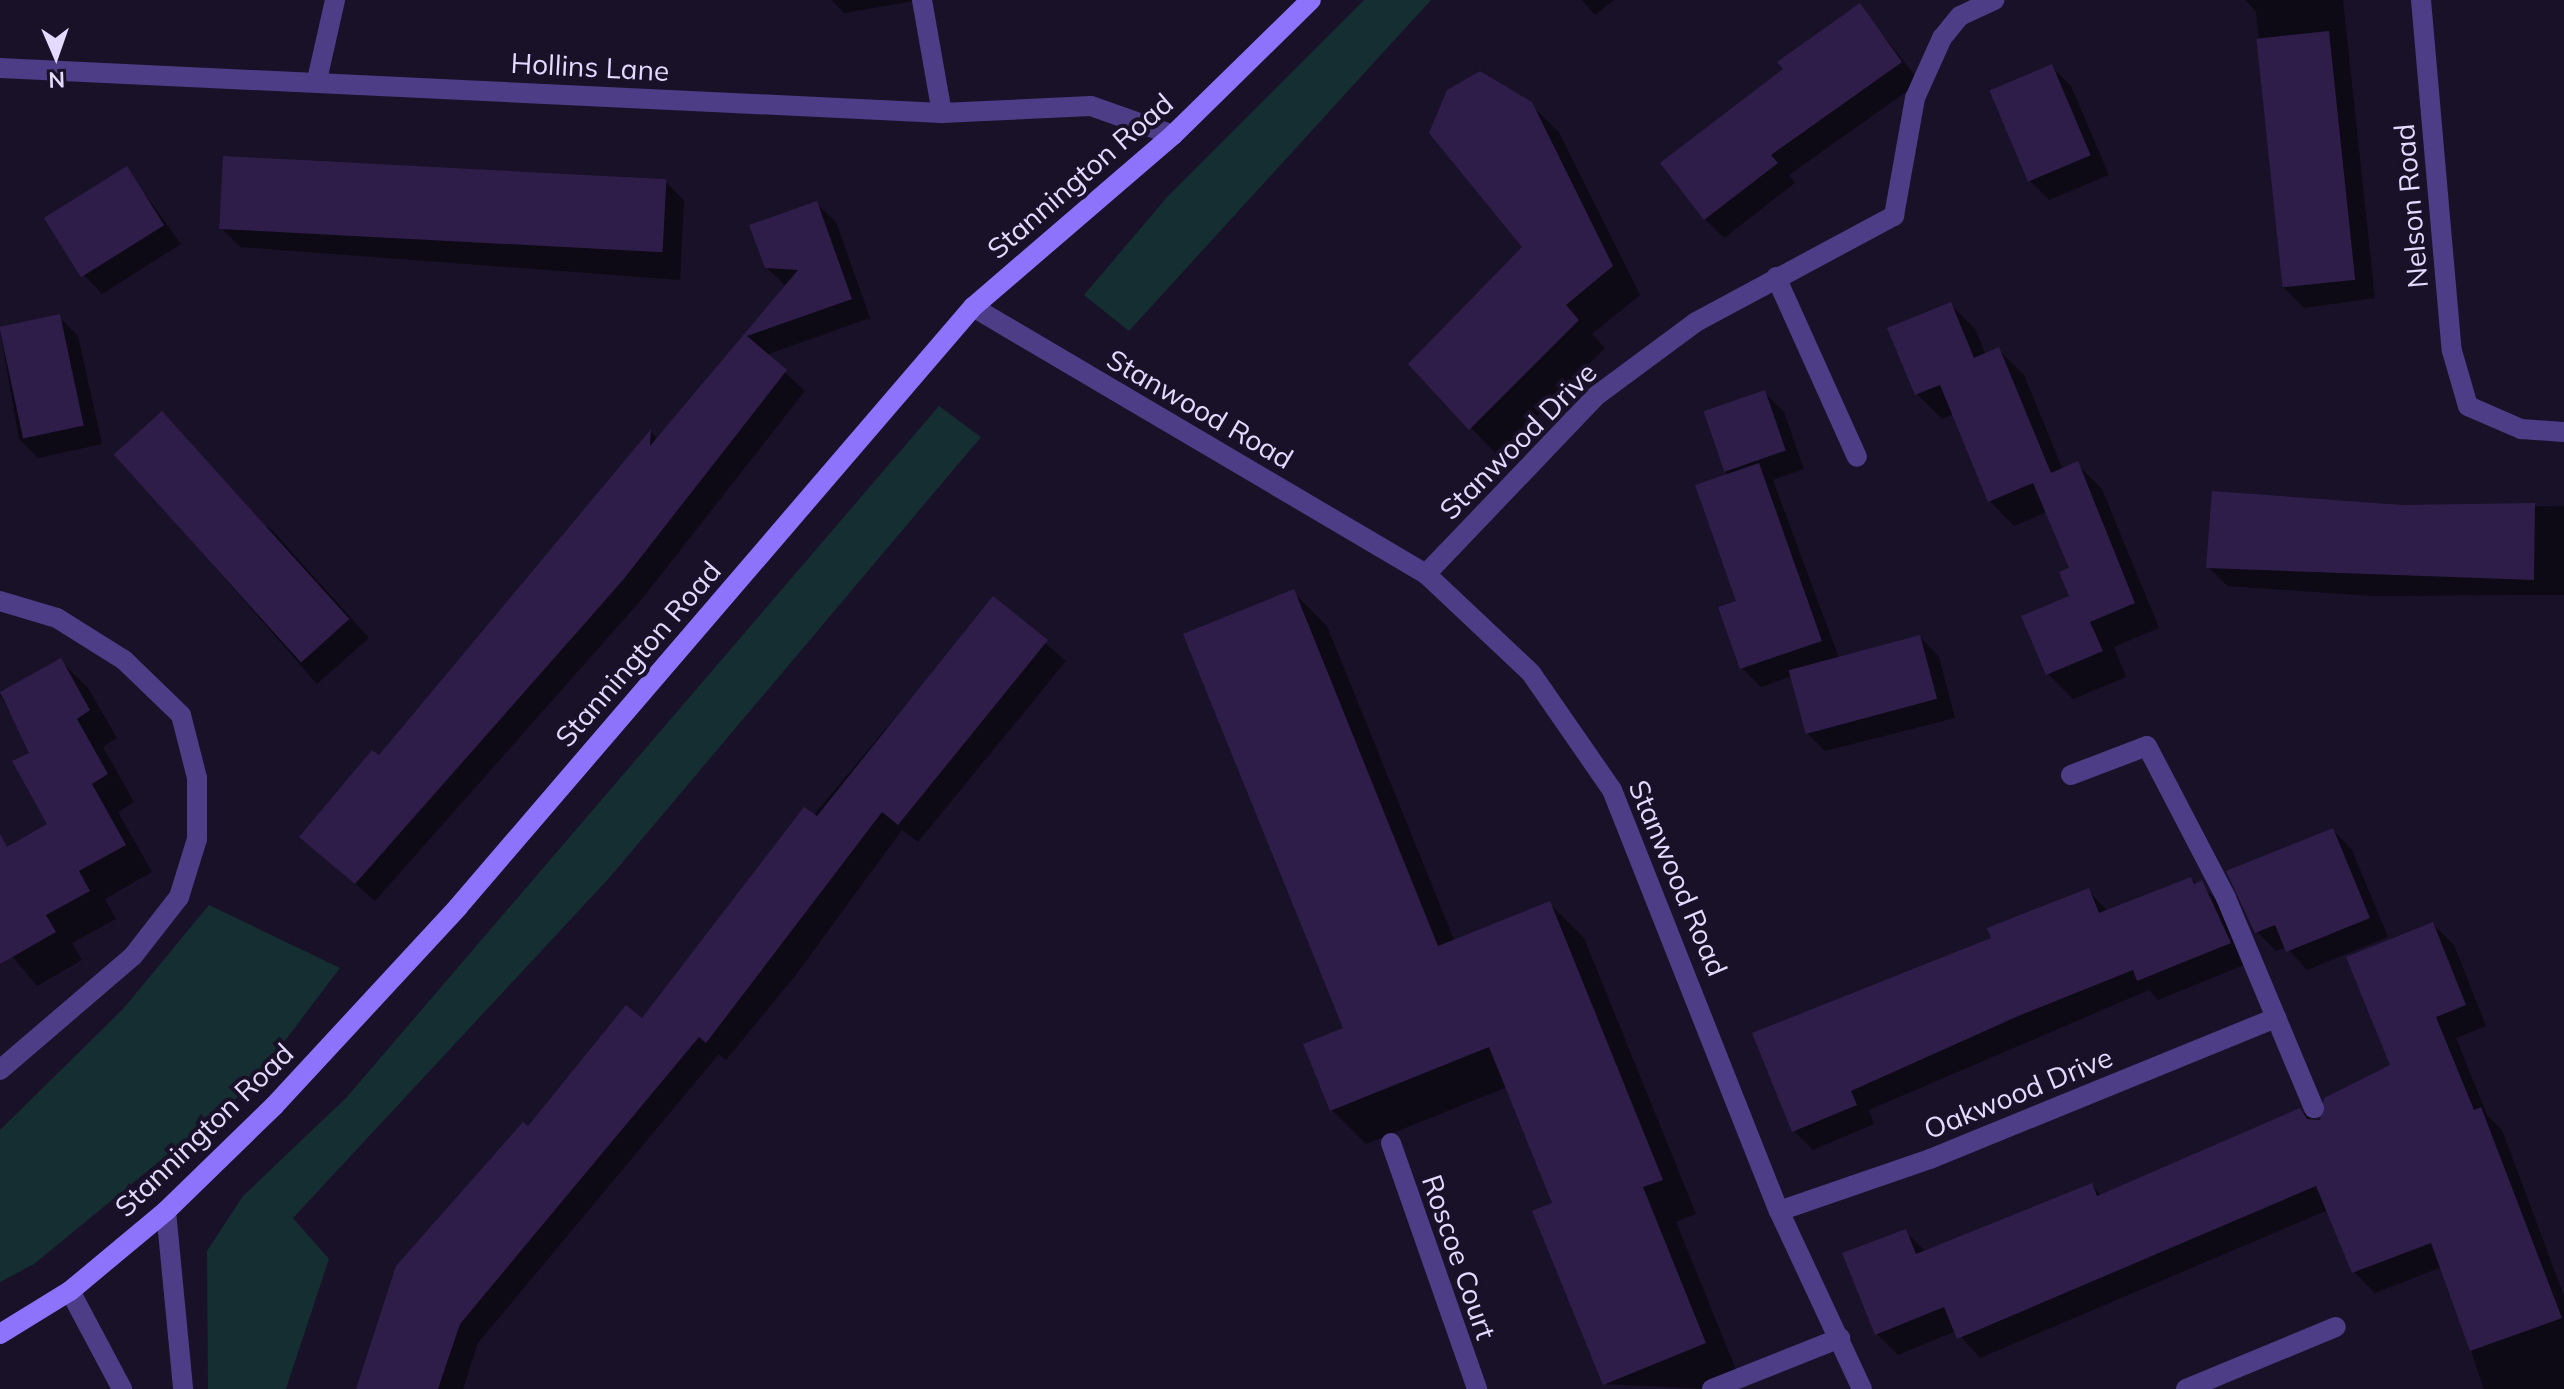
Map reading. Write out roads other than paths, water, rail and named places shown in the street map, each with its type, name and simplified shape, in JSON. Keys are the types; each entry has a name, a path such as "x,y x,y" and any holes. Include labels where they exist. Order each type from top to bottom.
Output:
{"main road":[{"name":"Stannington Road","path":"0,1334 70,1291 166,1211 458,907 973,307 1173,135 1311,0"}],"street":[{"path":"317,80 335,0"},
{"path":"922,0 942,113"},
{"name":"Stanwood Drive","path":"1426,574 1596,396 1696,322 1894,216 1915,98 1942,38 1960,16 1995,0"},
{"name":"Nelson Road","path":"2421,0 2452,351 2468,406 2521,429 2564,432"},
{"name":"Hollins Lane","path":"0,68 317,80 942,113 1091,106 1173,135"},
{"path":"1776,277 1857,457"},
{"name":"Stanwood Road","path":"973,307 1426,574 1531,673 1612,790 1779,1211 1862,1389"},
{"path":"0,601 57,618 124,660 181,715 197,778 197,839 179,897 133,956 2,1065"},
{"path":"2071,775 2147,746 2226,898 2314,1108"},
{"name":"Oakwood Drive","path":"1779,1211 1930,1159 2276,1018"},
{"name":"Roscoe Court","path":"1391,1143 1477,1389"},
{"path":"166,1211 183,1389"},
{"path":"70,1291 122,1389"},
{"path":"2186,1389 2336,1327"},
{"path":"1712,1389 1840,1338"}]}
